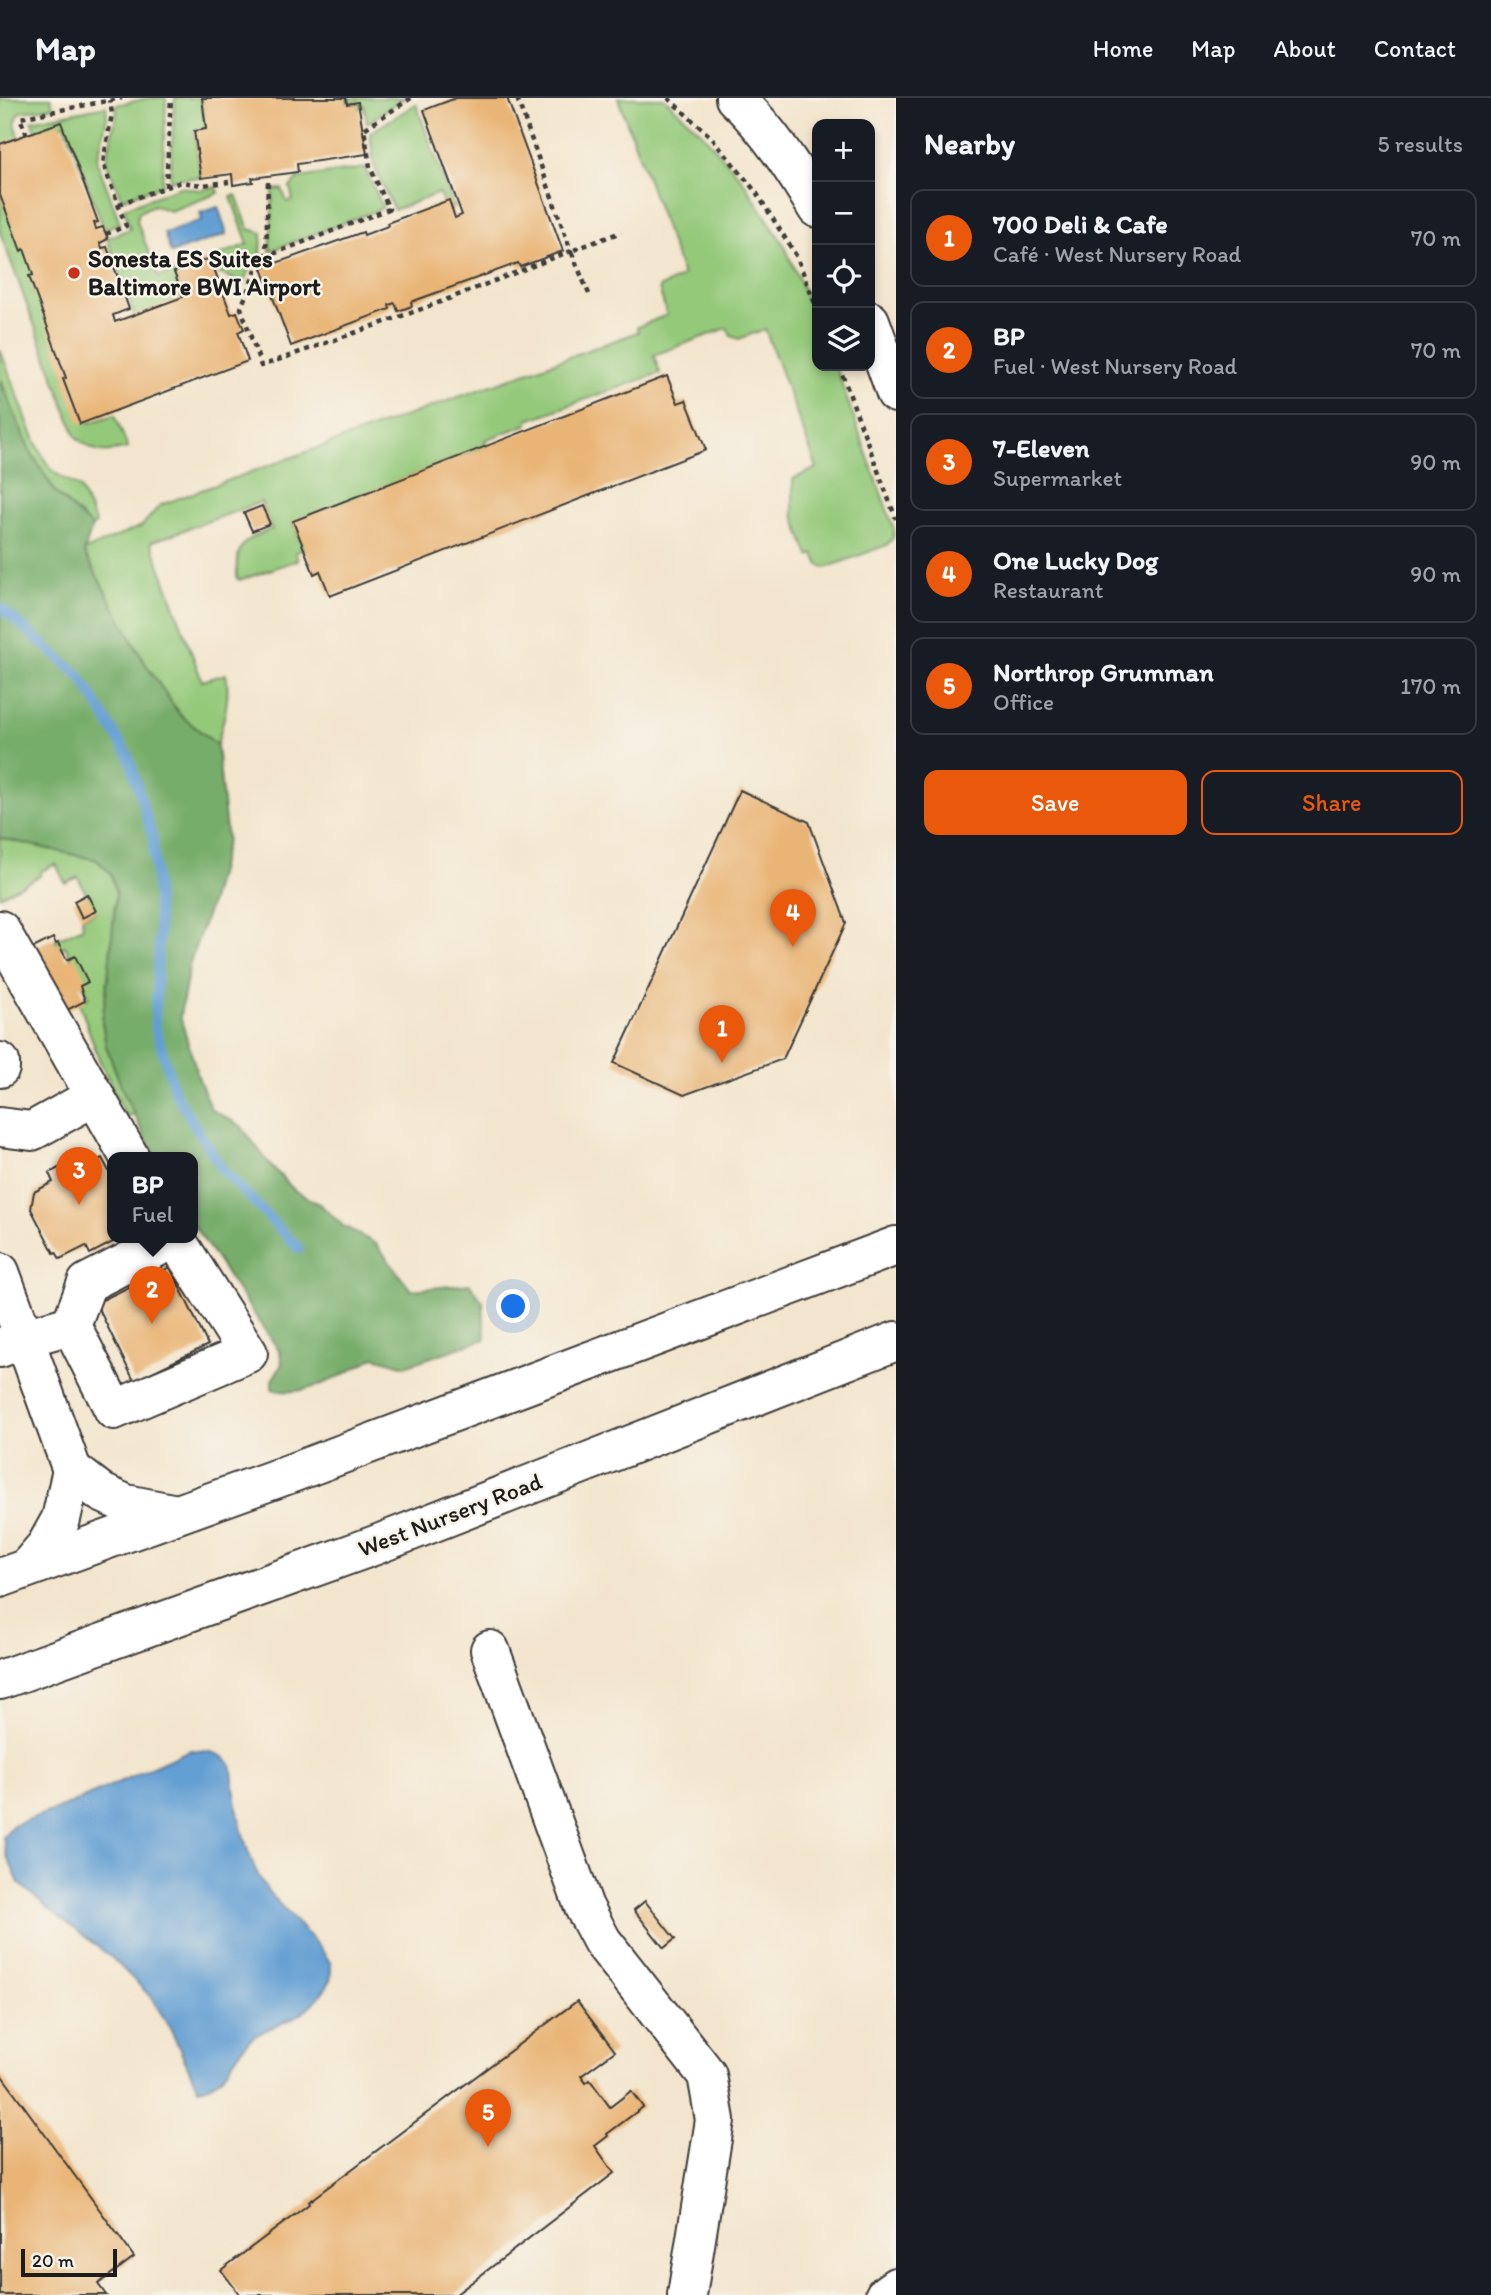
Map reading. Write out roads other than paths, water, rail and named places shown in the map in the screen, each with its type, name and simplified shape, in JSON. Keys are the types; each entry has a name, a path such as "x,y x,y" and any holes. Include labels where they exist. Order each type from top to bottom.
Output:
{"main road":[{"path":"735,98 747,109 794,170 812,200"},
{"path":"875,335 896,393"},
{"path":"0,930 127,1152"},
{"path":"0,1062 0,1068"},
{"path":"0,1127 32,1131 95,1096"},
{"path":"165,1243 87,1283 71,1325 114,1410 248,1353 178,1243"},
{"path":"13,1573 896,1246"},
{"path":"0,1272 12,1343 72,1470 102,1493 126,1504 177,1514"},
{"path":"12,1343 71,1325"},
{"name":"West Nursery Road","path":"0,1680 373,1546 896,1342"},
{"path":"855,1357 896,1359"},
{"path":"13,1573 46,1546 61,1519 72,1470"},
{"path":"490,1650 583,1908 602,1941 707,2075 715,2120 687,2295"},
{"path":"885,2295 896,2287"}],"water":[{"path":"218,207 227,234 171,253 164,233 202,220 200,213"},
{"path":"190,1750 217,1754 231,1764 242,1830 252,1863 268,1891 328,1958 331,1965 330,1982 309,2008 255,2036 224,2074 208,2086 198,2089 170,2028 151,1997 111,1957 19,1883 7,1856 3,1837 13,1825 68,1805"}],"waterway":[{"path":"0,607 80,676 129,757 153,839 159,930 155,1026 175,1093 222,1169 299,1249"}],"place":[{"name":"Sonesta ES Suites Baltimore BWI Airport","path":"74,273"},
{"name":"One Lucky Dog","path":"793,947"},
{"name":"700 Deli & Cafe","path":"722,1063"},
{"name":"7-Eleven","path":"79,1205"},
{"name":"BP","path":"152,1324"},
{"name":"Northrop Grumman","path":"488,2147"}]}
